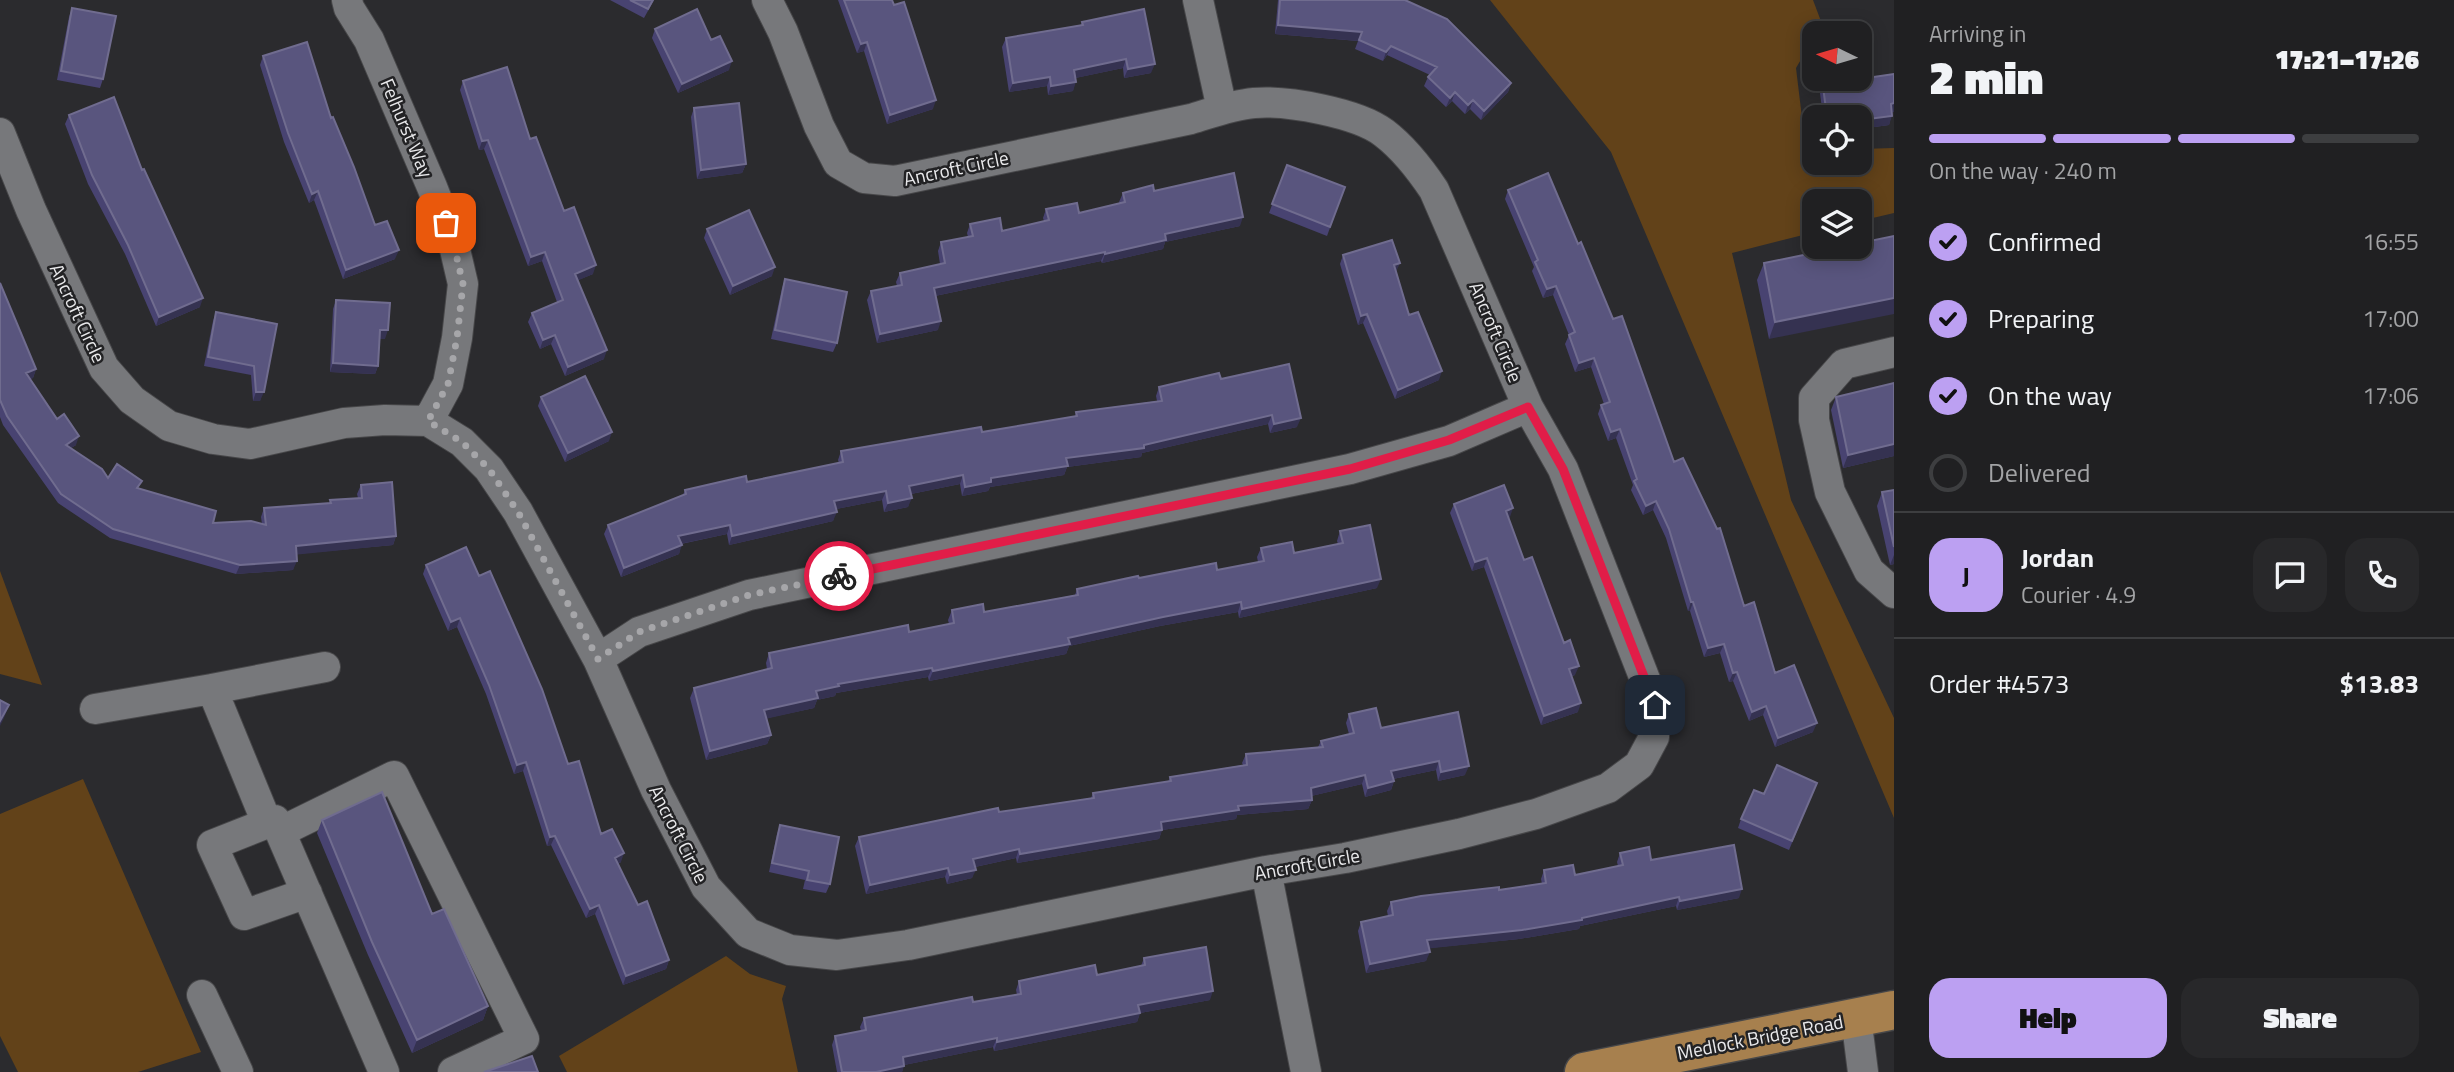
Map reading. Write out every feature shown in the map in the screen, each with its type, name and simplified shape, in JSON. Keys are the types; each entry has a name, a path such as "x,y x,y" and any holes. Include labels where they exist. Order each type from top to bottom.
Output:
{"main road":[{"name":"Medlock Bridge Road","path":"1584,1072 1894,1010"}],"street":[{"name":"Felhurst Way","path":"347,0 349,8 369,40 432,187 453,241 463,284 448,384 428,421"},
{"name":"Ancroft Circle","path":"0,133 50,253 104,368 132,400 169,426 213,439 250,444 344,423 428,421 462,442 489,469 518,512 598,659 656,790 706,887 748,933 790,950 837,955 908,945 1459,834 1548,810 1608,788 1639,765 1654,737 1655,705 1563,469 1528,407 1434,190 1413,160 1383,132 1345,114 1256,103 895,181 864,178 838,163 819,126 783,32 767,0"},
{"path":"1198,0 1222,109"},
{"path":"1894,352 1844,365 1814,398 1814,420 1829,492 1869,571 1894,593"},
{"path":"598,659 639,632 749,595 1350,469 1449,440 1528,407"},
{"path":"95,709 325,667"},
{"path":"212,689 273,828 307,893 377,1070"},
{"path":"307,893 244,915 212,845 273,828 394,776 524,1039 453,1072"},
{"path":"1266,871 1306,1072"},
{"path":"202,995 238,1072"},
{"path":"1856,1017 1863,1072"}],"shaded area":[{"path":"1490,0 1813,0 1821,21 1802,21 1802,58 1796,68 1802,118 1802,175 1872,175 1872,149 1894,148 1894,213 1872,218 1872,189 1802,189 1802,235 1732,253 1791,500 1894,718 1894,818 1611,152"},
{"path":"0,571 42,685 0,674"},
{"path":"83,779 201,1052 138,1072 18,1072 0,1036 0,814"},
{"path":"726,956 750,974 786,986 782,999 798,1072 567,1072 559,1056"}],"building":[{"path":"630,0 653,0 648,9"},
{"path":"844,0 892,0 894,5 904,2 936,100 890,115 867,42 861,44"},
{"path":"1280,0 1405,0 1447,19 1511,83 1484,111 1473,100 1468,105 1455,92 1450,98 1428,77 1437,67 1391,46 1386,52 1359,40 1362,32 1278,25"},
{"path":"72,8 116,16 103,79 61,71"},
{"path":"697,9 711,40 720,36 732,61 682,84 655,29"},
{"path":"1144,9 1155,64 1128,69 1126,59 1074,70 1076,82 1051,86 1050,77 1013,83 1006,38 1083,25 1082,22"},
{"path":"307,42 331,118 333,117 354,167 375,225 387,221 399,250 346,270 318,191 312,194 288,133 263,56"},
{"path":"507,67 530,139 536,137 564,211 574,207 596,265 575,274 607,350 568,367 555,335 543,340 532,313 563,300 545,252 531,257 488,140 482,141 463,81"},
{"path":"1894,74 1892,116 1872,118 1872,105 1825,105 1824,91 1872,91 1872,77"},
{"path":"114,97 142,170 144,169 203,298 159,317 128,245 92,175 69,115"},
{"path":"739,103 746,164 701,170 694,108"},
{"path":"1287,165 1345,187 1330,227 1272,204"},
{"path":"1234,173 1243,217 1165,234 1166,240 934,288 941,321 880,334 871,291 902,285 900,273 945,263 941,242 973,236 970,224 1000,218 1002,231 1049,220 1046,209 1077,203 1079,213 1125,202 1123,193 1153,185 1154,191"},
{"path":"1548,173 1613,319 1622,316 1674,462 1683,458 1717,529 1720,528 1744,606 1754,602 1775,673 1794,665 1817,723 1778,738 1766,706 1752,712 1737,672 1733,673 1724,644 1708,648 1669,529 1656,501 1646,506 1634,481 1637,479 1620,429 1611,432 1601,405 1610,402 1594,358 1579,363 1569,335 1575,332 1556,286 1547,289 1535,262 1538,260 1508,190"},
{"path":"749,210 775,267 733,286 707,229"},
{"path":"1894,236 1894,298 1775,322 1764,263 1802,255 1802,259 1872,259 1872,241"},
{"path":"1392,240 1400,263 1394,265 1409,315 1418,312 1442,371 1398,390 1367,314 1361,316 1343,255"},
{"path":"785,279 847,292 837,343 775,330"},
{"path":"0,283 36,369 26,373 57,419 64,414 79,436 66,445 102,469 108,478 117,464 142,481 137,488 216,511 213,523 251,521 266,525 264,508 362,498 361,485 392,482 396,536 296,546 297,561 240,565 113,529 61,494 7,416 0,400"},
{"path":"336,300 390,303 388,330 380,330 378,366 333,363"},
{"path":"216,312 277,324 264,392 256,392 254,366 208,357"},
{"path":"1289,364 1301,418 1274,424 1272,415 1144,445 1144,448 1066,458 1068,466 991,478 991,482 965,487 963,475 909,486 912,498 888,503 886,491 834,501 837,512 732,536 730,525 678,536 682,545 624,568 608,525 686,494 685,490 746,476 747,482 843,462 841,451 981,427 982,432 1077,416 1076,412 1162,401 1159,387 1219,373 1221,379"},
{"path":"585,376 612,432 568,453 541,397"},
{"path":"1894,383 1894,444 1848,455 1836,397"},
{"path":"1504,485 1513,508 1506,511 1524,560 1532,557 1564,643 1570,640 1579,666 1569,669 1581,703 1544,716 1487,558 1475,562 1454,504"},
{"path":"1894,490 1894,547 1882,492"},
{"path":"1370,525 1381,579 1242,609 1241,602 1163,617 1068,638 1070,644 933,671 932,668 838,684 839,686 816,691 818,698 764,710 771,735 710,751 694,688 772,668 769,653 908,625 909,632 954,623 952,610 983,604 984,612 1078,595 1077,589 1138,576 1139,578 1216,563 1217,570 1264,561 1261,548 1292,542 1294,553 1343,543 1340,531"},
{"path":"466,547 479,576 490,571 542,689 568,764 579,761 601,834 612,829 624,853 615,858 638,905 647,901 669,960 626,976 599,905 590,909 555,836 550,837 526,762 517,765 489,685 460,618 451,622 426,565"},
{"path":"0,700 9,705 0,721"},
{"path":"1376,708 1381,728 1458,712 1469,766 1441,772 1439,761 1391,771 1394,781 1368,788 1365,775 1311,788 1312,800 1238,806 1239,810 1161,822 1162,830 1020,854 1019,849 973,859 976,870 950,875 948,868 870,885 859,837 998,808 999,812 1094,798 1093,793 1171,781 1170,777 1247,765 1246,754 1323,747 1321,741 1354,733 1349,714"},
{"path":"1777,765 1817,783 1792,841 1741,819 1754,790 1764,794"},
{"path":"382,792 432,914 444,909 488,1006 417,1040 372,942 322,820"},
{"path":"780,825 839,837 830,884 807,880 809,871 772,863"},
{"path":"1734,845 1742,889 1680,901 1679,897 1582,920 1522,930 1427,940 1430,952 1370,964 1361,922 1393,915 1391,902 1421,896 1499,887 1499,890 1546,883 1544,870 1573,865 1575,875 1623,865 1620,853 1649,847 1651,860"},
{"path":"1206,947 1213,991 1138,1005 1140,1013 997,1042 997,1038 903,1057 904,1066 876,1072 842,1072 835,1036 866,1030 864,1018 972,997 973,1002 1021,994 1019,981 1095,965 1097,975 1145,965 1144,958"},
{"path":"532,1056 538,1072 484,1072"}],"way so far":[{"path":"446,223 463,284 448,384 428,421 462,442 489,469 518,512 598,659 639,632 749,595 839,576"}],"route":[{"path":"839,576 1350,469 1449,440 1528,407 1563,469 1655,705"}]}
